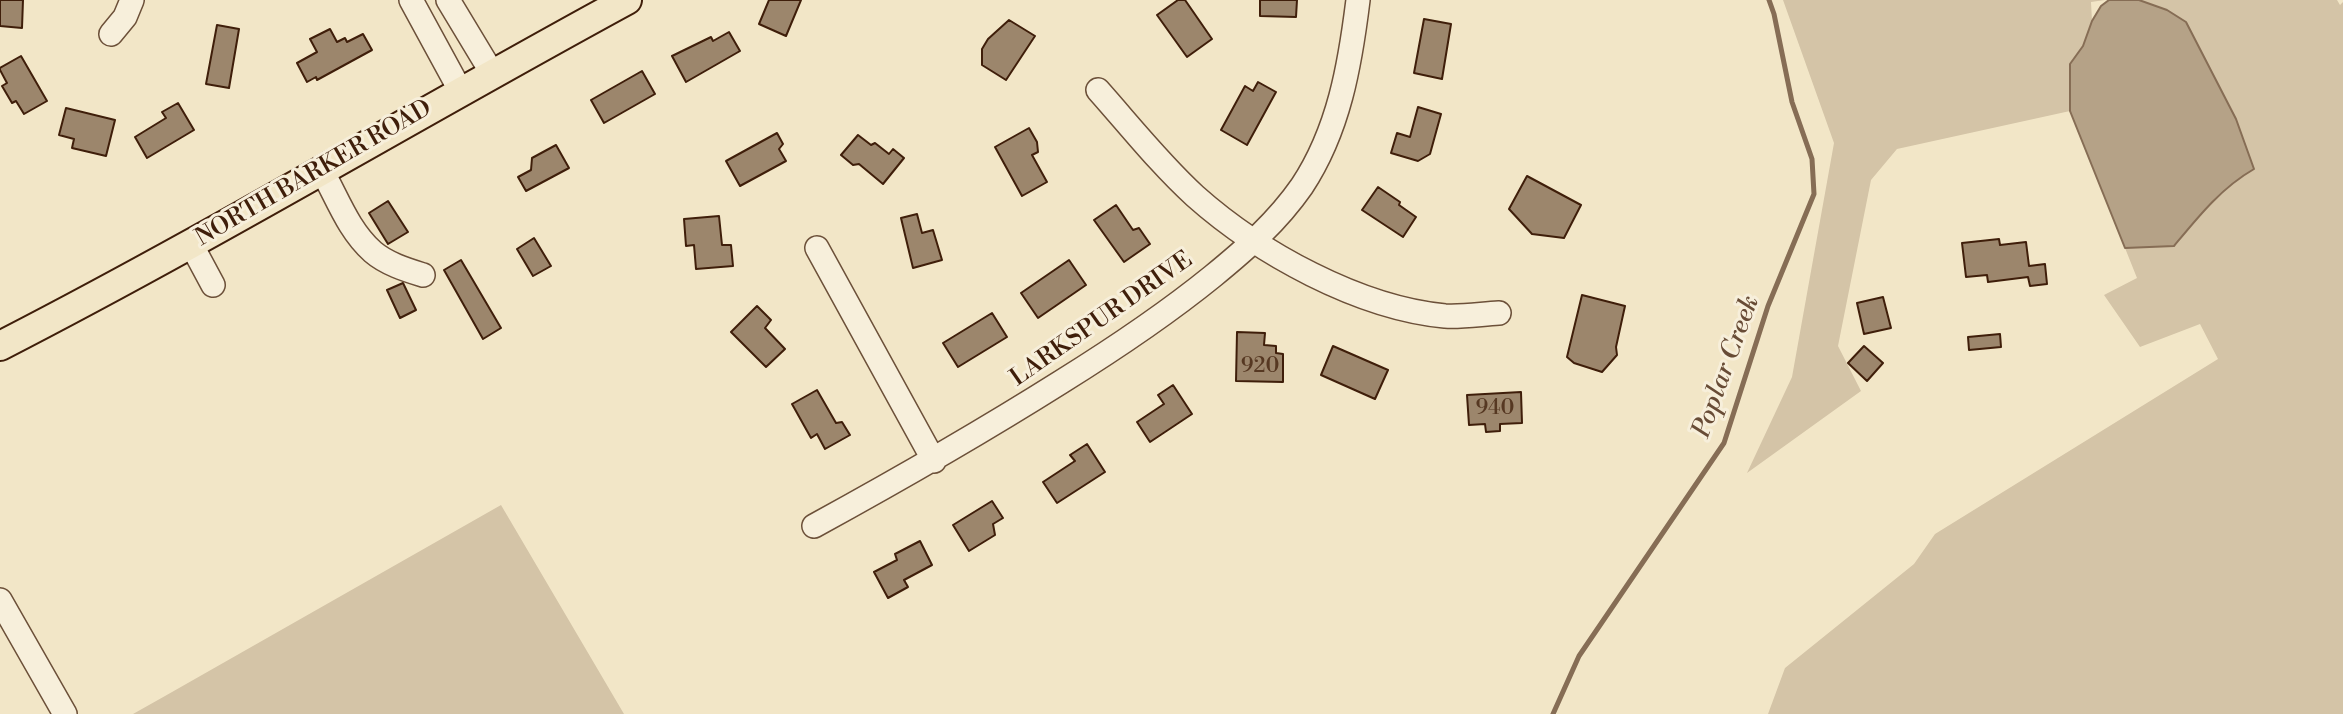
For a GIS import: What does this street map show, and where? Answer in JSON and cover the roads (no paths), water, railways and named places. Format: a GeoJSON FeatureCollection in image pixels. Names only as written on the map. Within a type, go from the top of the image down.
{"type":"FeatureCollection","features":[{"type":"Feature","properties":{"kind":"main road","name":"NORTH BARKER ROAD"},"geometry":{"type":"LineString","coordinates":[[0,346],[191,244],[460,90],[627,0]]}},
{"type":"Feature","properties":{"kind":"street"},"geometry":{"type":"LineString","coordinates":[[111,34],[125,16],[132,0]]}},
{"type":"Feature","properties":{"kind":"street"},"geometry":{"type":"LineString","coordinates":[[411,0],[460,90]]}},
{"type":"Feature","properties":{"kind":"street"},"geometry":{"type":"LineString","coordinates":[[448,0],[492,73]]}},
{"type":"Feature","properties":{"kind":"street","name":"LARKSPUR DRIVE"},"geometry":{"type":"LineString","coordinates":[[814,526],[934,461],[1026,405],[1170,311],[1256,241],[1302,186],[1324,145],[1342,96],[1358,0]]}},
{"type":"Feature","properties":{"kind":"street"},"geometry":{"type":"LineString","coordinates":[[1098,90],[1195,195],[1225,220],[1307,271],[1358,296],[1408,310],[1448,316],[1499,313]]}},
{"type":"Feature","properties":{"kind":"street"},"geometry":{"type":"LineString","coordinates":[[321,169],[349,224],[374,253],[396,266],[423,275]]}},
{"type":"Feature","properties":{"kind":"street"},"geometry":{"type":"LineString","coordinates":[[191,244],[213,285]]}},
{"type":"Feature","properties":{"kind":"street"},"geometry":{"type":"LineString","coordinates":[[817,248],[934,461]]}},
{"type":"Feature","properties":{"kind":"street"},"geometry":{"type":"LineString","coordinates":[[0,600],[65,714]]}},
{"type":"Feature","properties":{"kind":"waterway","name":"Poplar Creek"},"geometry":{"type":"LineString","coordinates":[[1553,714],[1579,656],[1724,443],[1768,306],[1814,194],[1812,159],[1792,102],[1769,0]]}}]}
